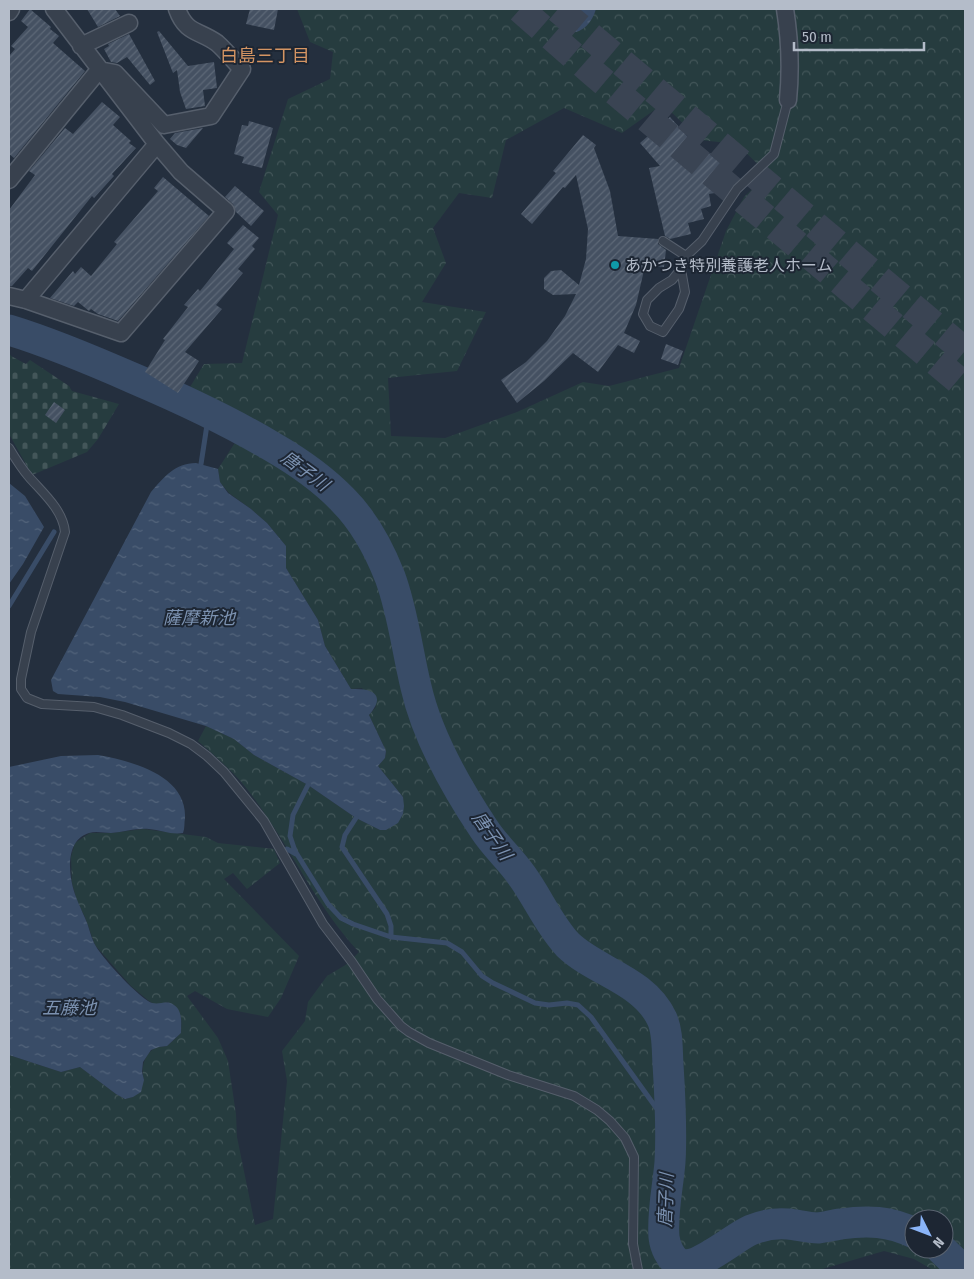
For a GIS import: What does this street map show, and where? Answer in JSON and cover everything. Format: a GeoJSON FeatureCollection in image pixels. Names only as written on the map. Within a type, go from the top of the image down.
{"type":"FeatureCollection","features":[{"type":"Feature","properties":{"kind":"street"},"geometry":{"type":"LineString","coordinates":[[9,296],[121,332],[226,211],[181,172],[157,144],[54,9]]}},
{"type":"Feature","properties":{"kind":"street"},"geometry":{"type":"LineString","coordinates":[[99,70],[115,73],[164,125],[211,116],[242,69],[217,43],[190,29],[181,21],[177,9]]}},
{"type":"Feature","properties":{"kind":"street"},"geometry":{"type":"LineString","coordinates":[[785,9],[791,67],[788,100]]}},
{"type":"Feature","properties":{"kind":"street"},"geometry":{"type":"LineString","coordinates":[[81,46],[129,22]]}},
{"type":"Feature","properties":{"kind":"street"},"geometry":{"type":"LineString","coordinates":[[9,180],[99,70]]}},
{"type":"Feature","properties":{"kind":"street"},"geometry":{"type":"LineString","coordinates":[[26,300],[157,144]]}},
{"type":"Feature","properties":{"kind":"lane"},"geometry":{"type":"LineString","coordinates":[[682,269],[672,280],[659,288],[647,300],[643,314],[650,326],[662,332],[679,309],[684,292],[682,269],[686,256],[702,241],[738,189],[774,154],[788,100]]}},
{"type":"Feature","properties":{"kind":"lane"},"geometry":{"type":"LineString","coordinates":[[663,241],[686,256]]}},
{"type":"Feature","properties":{"kind":"lane"},"geometry":{"type":"LineString","coordinates":[[9,448],[28,477],[56,509],[62,520],[65,532],[31,632],[21,678],[21,689],[27,698],[42,704],[94,707],[122,715],[169,733],[191,744],[224,772],[264,821],[322,924],[352,962],[377,999],[401,1026],[429,1043],[508,1075],[574,1096],[597,1110],[610,1121],[625,1138],[634,1157],[633,1244],[638,1270]]}},
{"type":"Feature","properties":{"kind":"green space"},"geometry":{"type":"Polygon","coordinates":[[[297,9],[560,9],[560,31],[573,32],[583,29],[587,25],[596,9],[965,9],[965,1270],[933,1270],[914,1259],[954,1259],[954,1209],[904,1209],[904,1256],[884,1251],[819,1270],[9,1270],[9,1055],[61,1072],[80,1067],[125,1099],[133,1097],[144,1080],[143,1065],[150,1052],[158,1047],[168,1045],[181,1033],[179,1012],[168,1002],[156,1005],[149,1001],[131,986],[95,945],[77,901],[72,883],[71,857],[75,843],[90,833],[112,833],[143,829],[206,837],[218,843],[274,849],[280,863],[247,889],[233,873],[224,879],[299,956],[281,998],[268,1017],[227,1009],[195,991],[187,996],[218,1038],[228,1061],[236,1114],[237,1137],[255,1225],[273,1219],[287,1081],[282,1051],[305,1021],[308,1002],[327,976],[347,964],[359,952],[328,914],[262,809],[242,782],[198,741],[206,726],[234,739],[254,755],[308,785],[356,818],[380,830],[403,797],[378,766],[385,758],[386,751],[369,715],[376,707],[362,688],[351,689],[325,646],[318,620],[286,568],[286,546],[267,523],[229,493],[220,482],[218,469],[236,441],[187,410],[190,387],[204,364],[242,363],[278,215],[259,192],[288,99],[330,79],[333,52],[310,42],[297,9]],[[663,104],[622,133],[564,108],[506,140],[492,198],[459,193],[433,228],[446,263],[422,302],[486,312],[457,371],[388,378],[391,436],[445,438],[517,412],[583,382],[609,386],[679,368],[726,231],[744,197],[768,174],[737,144],[700,140],[663,104]]]}},
{"type":"Feature","properties":{"kind":"green space"},"geometry":{"type":"Polygon","coordinates":[[[9,353],[26,364],[30,360],[69,386],[72,391],[119,404],[98,439],[87,452],[32,475],[9,434],[9,353]]]}},
{"type":"Feature","properties":{"kind":"water"},"geometry":{"type":"Polygon","coordinates":[[[560,9],[596,9],[591,20],[583,29],[567,32],[560,31],[559,29],[560,9]]]}},
{"type":"Feature","properties":{"kind":"water","name":"薩摩新池"},"geometry":{"type":"Polygon","coordinates":[[[196,463],[218,469],[220,482],[228,493],[267,523],[286,546],[286,568],[318,620],[325,646],[351,689],[371,691],[377,697],[377,702],[369,715],[386,751],[385,758],[378,766],[403,797],[404,806],[403,814],[398,823],[386,830],[380,830],[356,818],[308,785],[254,755],[234,739],[206,726],[125,702],[100,697],[58,694],[53,691],[51,680],[151,492],[165,476],[176,468],[196,463]]]}},
{"type":"Feature","properties":{"kind":"water"},"geometry":{"type":"Polygon","coordinates":[[[9,483],[25,496],[44,527],[9,584],[9,483]]]}},
{"type":"Feature","properties":{"kind":"water","name":"五藤池"},"geometry":{"type":"Polygon","coordinates":[[[98,755],[141,766],[167,781],[177,791],[183,803],[185,818],[183,833],[144,829],[111,833],[92,832],[79,838],[72,851],[70,867],[73,888],[93,940],[103,957],[118,974],[148,1001],[151,1003],[171,1003],[179,1010],[180,1014],[181,1033],[167,1046],[151,1050],[143,1062],[142,1072],[144,1080],[141,1092],[125,1099],[80,1067],[61,1072],[9,1055],[9,767],[61,756],[98,755]]]}},
{"type":"Feature","properties":{"kind":"building"},"geometry":{"type":"Polygon","coordinates":[[[30,9],[59,36],[53,43],[85,71],[14,158],[9,154],[9,56],[15,49],[11,46],[28,27],[21,21],[30,9]]]}},
{"type":"Feature","properties":{"kind":"building"},"geometry":{"type":"Polygon","coordinates":[[[87,9],[115,9],[120,16],[98,27],[87,9]]]}},
{"type":"Feature","properties":{"kind":"building"},"geometry":{"type":"Polygon","coordinates":[[[250,9],[278,9],[274,30],[246,24],[250,9]]]}},
{"type":"Feature","properties":{"kind":"building"},"geometry":{"type":"Polygon","coordinates":[[[159,31],[188,66],[214,62],[217,88],[203,90],[205,106],[186,109],[180,92],[177,70],[173,73],[157,32],[159,31]]]}},
{"type":"Feature","properties":{"kind":"building"},"geometry":{"type":"Polygon","coordinates":[[[129,34],[155,81],[150,85],[127,57],[117,63],[111,62],[104,49],[109,46],[108,44],[129,34]]]}},
{"type":"Feature","properties":{"kind":"building"},"geometry":{"type":"Polygon","coordinates":[[[102,102],[120,117],[113,125],[136,148],[112,174],[114,176],[94,198],[92,196],[32,271],[28,268],[12,286],[9,286],[9,210],[35,175],[29,171],[65,128],[73,134],[102,102]]]}},
{"type":"Feature","properties":{"kind":"building"},"geometry":{"type":"Polygon","coordinates":[[[670,117],[704,155],[725,150],[732,179],[718,182],[720,192],[709,194],[711,206],[701,209],[704,219],[688,223],[691,234],[670,239],[665,236],[649,168],[660,166],[640,143],[670,117]]]}},
{"type":"Feature","properties":{"kind":"building"},"geometry":{"type":"Polygon","coordinates":[[[249,121],[273,128],[262,168],[242,163],[244,157],[234,154],[242,125],[248,126],[249,121]]]}},
{"type":"Feature","properties":{"kind":"building"},"geometry":{"type":"Polygon","coordinates":[[[203,128],[186,148],[177,145],[170,139],[175,133],[203,128]]]}},
{"type":"Feature","properties":{"kind":"building","name":"あかつき特別養護老人ホーム"},"geometry":{"type":"Polygon","coordinates":[[[583,135],[596,145],[594,148],[610,191],[618,236],[658,239],[658,244],[666,250],[664,267],[645,266],[636,305],[624,333],[640,341],[634,353],[618,345],[598,372],[573,353],[544,381],[517,403],[501,380],[526,362],[547,341],[565,316],[576,294],[553,295],[544,289],[544,278],[551,271],[561,270],[579,285],[586,259],[588,229],[576,175],[565,188],[563,187],[532,224],[521,214],[556,173],[553,171],[583,135]]]}},
{"type":"Feature","properties":{"kind":"building"},"geometry":{"type":"Polygon","coordinates":[[[163,177],[209,216],[118,321],[98,314],[91,309],[89,311],[78,302],[74,306],[50,298],[73,271],[75,274],[81,267],[91,276],[117,244],[114,242],[158,191],[154,188],[163,177]]]}},
{"type":"Feature","properties":{"kind":"building"},"geometry":{"type":"Polygon","coordinates":[[[235,186],[264,211],[251,226],[236,212],[233,204],[225,197],[235,186]]]}},
{"type":"Feature","properties":{"kind":"building"},"geometry":{"type":"Polygon","coordinates":[[[243,225],[259,238],[252,246],[255,249],[238,269],[243,273],[216,305],[222,309],[185,352],[199,361],[178,393],[145,372],[165,340],[163,339],[188,307],[184,305],[198,289],[200,291],[234,249],[227,243],[243,225]]]}},
{"type":"Feature","properties":{"kind":"building"},"geometry":{"type":"Polygon","coordinates":[[[666,344],[683,351],[678,365],[661,359],[666,344]]]}},
{"type":"Feature","properties":{"kind":"building"},"geometry":{"type":"Polygon","coordinates":[[[54,402],[65,410],[56,423],[45,415],[54,402]]]}},
{"type":"Feature","properties":{"kind":"waterway","name":"唐子川"},"geometry":{"type":"LineString","coordinates":[[9,330],[57,346],[187,402],[238,427],[309,470],[327,484],[358,517],[376,546],[390,577],[427,724],[444,761],[473,813],[488,835],[528,884],[555,929],[568,945],[644,995],[662,1019],[667,1041],[671,1125],[670,1162],[664,1209],[664,1237],[668,1251],[675,1261],[686,1264],[695,1263],[751,1230],[774,1224],[818,1228],[851,1223],[878,1222],[904,1229]]}},
{"type":"Feature","properties":{"kind":"waterway"},"geometry":{"type":"LineString","coordinates":[[201,464],[209,412]]}},
{"type":"Feature","properties":{"kind":"waterway"},"geometry":{"type":"LineString","coordinates":[[9,606],[54,532]]}},
{"type":"Feature","properties":{"kind":"waterway"},"geometry":{"type":"LineString","coordinates":[[308,785],[293,815],[290,836],[295,851],[328,904],[341,918],[391,937],[447,943],[462,952],[482,976],[535,1003],[578,1005],[591,1017],[670,1127]]}},
{"type":"Feature","properties":{"kind":"waterway"},"geometry":{"type":"LineString","coordinates":[[356,818],[345,835],[342,847],[387,914],[391,926],[391,937]]}},
{"type":"Feature","properties":{"kind":"waterway"},"geometry":{"type":"LineString","coordinates":[[287,849],[296,854]]}},
{"type":"Feature","properties":{"kind":"waterway","name":"唐子川"},"geometry":{"type":"LineString","coordinates":[[951,1259],[963,1270]]}},
{"type":"Feature","properties":{"kind":"tunnel"},"geometry":{"type":"LineString","coordinates":[[520,9],[592,72],[965,386]]}},
{"type":"Feature","properties":{"kind":"tunnel"},"geometry":{"type":"LineString","coordinates":[[558,9],[965,351]]}},
{"type":"Feature","properties":{"kind":"place","name":"あかつき特別養護老人ホーム"},"geometry":{"type":"Point","coordinates":[615,265]}},
{"type":"Feature","properties":{"kind":"district","name":"白島三丁目"},"geometry":{"type":"Point","coordinates":[265,56]}}]}
